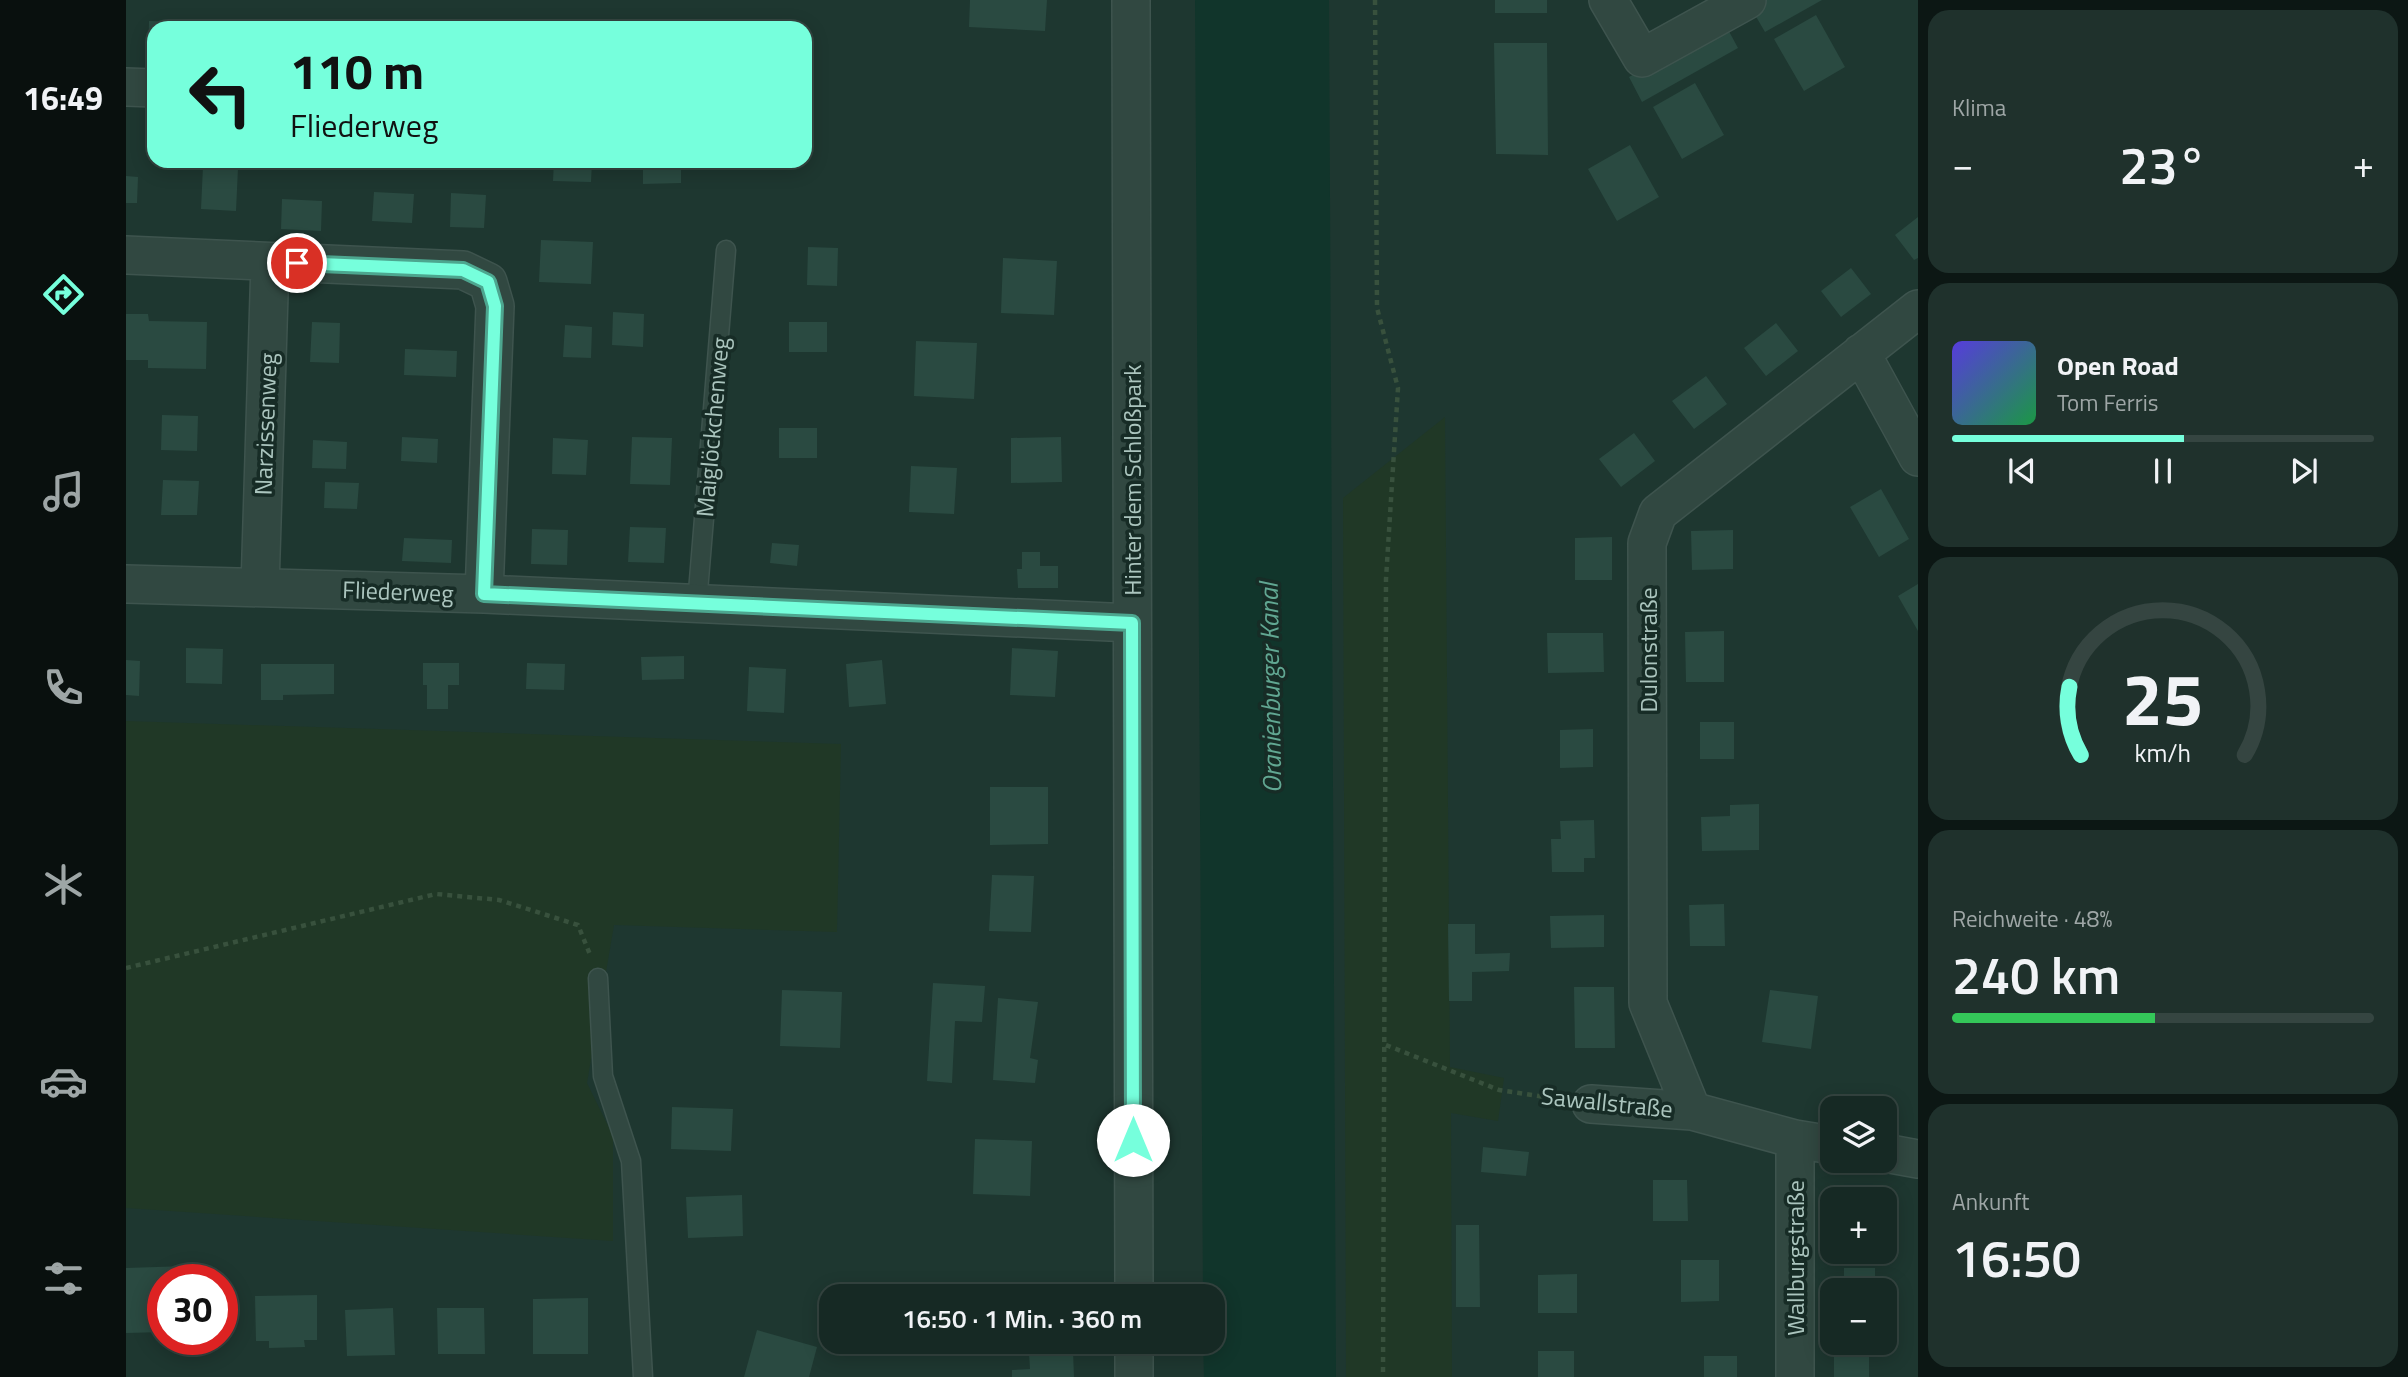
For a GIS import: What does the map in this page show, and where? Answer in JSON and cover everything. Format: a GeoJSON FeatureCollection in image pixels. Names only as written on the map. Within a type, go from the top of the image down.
{"type":"FeatureCollection","features":[{"type":"Feature","properties":{"kind":"street","name":"Hinter dem Schloßpark"},"geometry":{"type":"LineString","coordinates":[[1131,0],[1133,1284]]}},
{"type":"Feature","properties":{"kind":"street"},"geometry":{"type":"LineString","coordinates":[[1608,0],[1642,58],[1747,0]]}},
{"type":"Feature","properties":{"kind":"street"},"geometry":{"type":"LineString","coordinates":[[126,87],[147,88]]}},
{"type":"Feature","properties":{"kind":"street"},"geometry":{"type":"LineString","coordinates":[[126,255],[463,270],[488,282],[495,306],[484,594]]}},
{"type":"Feature","properties":{"kind":"street","name":"Narzissenweg"},"geometry":{"type":"LineString","coordinates":[[260,587],[270,262]]}},
{"type":"Feature","properties":{"kind":"street","name":"Dulonstraße"},"geometry":{"type":"LineString","coordinates":[[1692,1111],[1648,1003],[1647,543],[1658,513],[1918,309]]}},
{"type":"Feature","properties":{"kind":"street"},"geometry":{"type":"LineString","coordinates":[[1861,353],[1918,457]]}},
{"type":"Feature","properties":{"kind":"street","name":"Fliederweg"},"geometry":{"type":"LineString","coordinates":[[126,584],[484,594],[1132,623]]}},
{"type":"Feature","properties":{"kind":"street","name":"Sawallstraße"},"geometry":{"type":"LineString","coordinates":[[1591,1104],[1692,1111],[1795,1139],[1820,1143]]}},
{"type":"Feature","properties":{"kind":"street","name":"Wallburgstraße"},"geometry":{"type":"LineString","coordinates":[[1795,1139],[1795,1377]]}},
{"type":"Feature","properties":{"kind":"street"},"geometry":{"type":"LineString","coordinates":[[1897,1155],[1918,1158]]}},
{"type":"Feature","properties":{"kind":"street"},"geometry":{"type":"LineString","coordinates":[[1134,1354],[1134,1377]]}},
{"type":"Feature","properties":{"kind":"lane","name":"Maiglöckchenweg"},"geometry":{"type":"LineString","coordinates":[[697,604],[726,250]]}},
{"type":"Feature","properties":{"kind":"lane"},"geometry":{"type":"LineString","coordinates":[[598,978],[603,1076],[631,1161],[643,1377]]}},
{"type":"Feature","properties":{"kind":"path"},"geometry":{"type":"LineString","coordinates":[[1374,0],[1377,308],[1398,388],[1387,579],[1383,1377]]}},
{"type":"Feature","properties":{"kind":"path"},"geometry":{"type":"LineString","coordinates":[[126,968],[146,961],[436,894],[499,900],[579,925],[598,978]]}},
{"type":"Feature","properties":{"kind":"path","name":"Sawallstraße"},"geometry":{"type":"LineString","coordinates":[[1386,1045],[1500,1090],[1591,1104]]}},
{"type":"Feature","properties":{"kind":"shaded area"},"geometry":{"type":"Polygon","coordinates":[[[1445,417],[1450,1067],[1504,1078],[1498,1121],[1451,1113],[1452,1377],[1346,1377],[1343,498],[1445,417]]]}},
{"type":"Feature","properties":{"kind":"shaded area"},"geometry":{"type":"Polygon","coordinates":[[[126,721],[841,744],[837,932],[614,925],[587,1083],[613,1136],[613,1241],[126,1208],[126,721]]]}},
{"type":"Feature","properties":{"kind":"water","name":"Oranienburger Kanal"},"geometry":{"type":"Polygon","coordinates":[[[1195,0],[1329,0],[1336,1377],[1204,1377],[1203,1354],[1225,1354],[1225,1284],[1203,1284],[1195,0]]]}},
{"type":"Feature","properties":{"kind":"building"},"geometry":{"type":"Polygon","coordinates":[[[970,0],[1047,0],[1045,31],[969,27],[970,0]]]}},
{"type":"Feature","properties":{"kind":"building"},"geometry":{"type":"Polygon","coordinates":[[[1495,0],[1547,0],[1547,13],[1495,13],[1495,0]]]}},
{"type":"Feature","properties":{"kind":"building"},"geometry":{"type":"Polygon","coordinates":[[[1765,0],[1822,0],[1765,32],[1751,8],[1765,0]]]}},
{"type":"Feature","properties":{"kind":"building"},"geometry":{"type":"Polygon","coordinates":[[[1816,15],[1845,67],[1804,91],[1774,39],[1816,15]]]}},
{"type":"Feature","properties":{"kind":"building"},"geometry":{"type":"Polygon","coordinates":[[[1725,24],[1738,48],[1642,102],[1629,77],[1725,24]]]}},
{"type":"Feature","properties":{"kind":"building"},"geometry":{"type":"Polygon","coordinates":[[[1494,43],[1547,43],[1548,155],[1496,154],[1494,43]]]}},
{"type":"Feature","properties":{"kind":"building"},"geometry":{"type":"Polygon","coordinates":[[[1695,83],[1724,135],[1682,159],[1653,107],[1695,83]]]}},
{"type":"Feature","properties":{"kind":"building"},"geometry":{"type":"Polygon","coordinates":[[[1630,145],[1659,197],[1617,221],[1588,169],[1630,145]]]}},
{"type":"Feature","properties":{"kind":"building"},"geometry":{"type":"Polygon","coordinates":[[[203,168],[238,168],[236,211],[201,209],[203,168]]]}},
{"type":"Feature","properties":{"kind":"building"},"geometry":{"type":"Polygon","coordinates":[[[554,168],[592,168],[591,182],[553,181],[554,168]]]}},
{"type":"Feature","properties":{"kind":"building"},"geometry":{"type":"Polygon","coordinates":[[[643,168],[681,168],[681,183],[643,184],[643,168]]]}},
{"type":"Feature","properties":{"kind":"building"},"geometry":{"type":"Polygon","coordinates":[[[126,176],[138,177],[137,203],[126,203],[126,176]]]}},
{"type":"Feature","properties":{"kind":"building"},"geometry":{"type":"Polygon","coordinates":[[[374,192],[414,194],[412,223],[372,221],[374,192]]]}},
{"type":"Feature","properties":{"kind":"building"},"geometry":{"type":"Polygon","coordinates":[[[451,193],[486,195],[484,228],[450,227],[451,193]]]}},
{"type":"Feature","properties":{"kind":"building"},"geometry":{"type":"Polygon","coordinates":[[[282,199],[322,201],[321,231],[281,229],[282,199]]]}},
{"type":"Feature","properties":{"kind":"building"},"geometry":{"type":"Polygon","coordinates":[[[1918,217],[1918,258],[1914,260],[1895,235],[1918,217]]]}},
{"type":"Feature","properties":{"kind":"building"},"geometry":{"type":"Polygon","coordinates":[[[541,240],[593,242],[591,284],[539,282],[541,240]]]}},
{"type":"Feature","properties":{"kind":"building"},"geometry":{"type":"Polygon","coordinates":[[[808,247],[838,248],[837,286],[807,285],[808,247]]]}},
{"type":"Feature","properties":{"kind":"building"},"geometry":{"type":"Polygon","coordinates":[[[1003,258],[1057,261],[1054,315],[1001,313],[1003,258]]]}},
{"type":"Feature","properties":{"kind":"building"},"geometry":{"type":"Polygon","coordinates":[[[1851,268],[1871,294],[1841,317],[1821,291],[1851,268]]]}},
{"type":"Feature","properties":{"kind":"building"},"geometry":{"type":"Polygon","coordinates":[[[613,312],[644,314],[643,347],[612,345],[613,312]]]}},
{"type":"Feature","properties":{"kind":"building"},"geometry":{"type":"Polygon","coordinates":[[[126,314],[148,314],[149,321],[207,322],[206,369],[148,368],[148,360],[126,360],[126,314]]]}},
{"type":"Feature","properties":{"kind":"building"},"geometry":{"type":"Polygon","coordinates":[[[312,322],[340,323],[339,363],[310,362],[312,322]]]}},
{"type":"Feature","properties":{"kind":"building"},"geometry":{"type":"Polygon","coordinates":[[[789,322],[827,322],[827,352],[789,352],[789,322]]]}},
{"type":"Feature","properties":{"kind":"building"},"geometry":{"type":"Polygon","coordinates":[[[1776,323],[1798,351],[1766,376],[1744,348],[1776,323]]]}},
{"type":"Feature","properties":{"kind":"building"},"geometry":{"type":"Polygon","coordinates":[[[565,325],[592,327],[591,358],[563,357],[565,325]]]}},
{"type":"Feature","properties":{"kind":"building"},"geometry":{"type":"Polygon","coordinates":[[[916,341],[977,343],[974,399],[914,396],[916,341]]]}},
{"type":"Feature","properties":{"kind":"building"},"geometry":{"type":"Polygon","coordinates":[[[405,349],[457,351],[456,377],[404,375],[405,349]]]}},
{"type":"Feature","properties":{"kind":"building"},"geometry":{"type":"Polygon","coordinates":[[[1706,376],[1727,404],[1694,429],[1672,401],[1706,376]]]}},
{"type":"Feature","properties":{"kind":"building"},"geometry":{"type":"Polygon","coordinates":[[[162,415],[198,416],[197,451],[161,450],[162,415]]]}},
{"type":"Feature","properties":{"kind":"building"},"geometry":{"type":"Polygon","coordinates":[[[779,428],[817,428],[817,458],[779,458],[779,428]]]}},
{"type":"Feature","properties":{"kind":"building"},"geometry":{"type":"Polygon","coordinates":[[[1634,433],[1655,461],[1621,487],[1599,459],[1634,433]]]}},
{"type":"Feature","properties":{"kind":"building"},"geometry":{"type":"Polygon","coordinates":[[[402,437],[438,439],[437,463],[401,461],[402,437]]]}},
{"type":"Feature","properties":{"kind":"building"},"geometry":{"type":"Polygon","coordinates":[[[632,437],[672,438],[670,485],[630,484],[632,437]]]}},
{"type":"Feature","properties":{"kind":"building"},"geometry":{"type":"Polygon","coordinates":[[[1061,437],[1062,482],[1011,483],[1011,438],[1061,437]]]}},
{"type":"Feature","properties":{"kind":"building"},"geometry":{"type":"Polygon","coordinates":[[[553,438],[588,440],[586,475],[552,474],[553,438]]]}},
{"type":"Feature","properties":{"kind":"building"},"geometry":{"type":"Polygon","coordinates":[[[313,440],[347,442],[346,469],[312,468],[313,440]]]}},
{"type":"Feature","properties":{"kind":"building"},"geometry":{"type":"Polygon","coordinates":[[[911,466],[957,468],[954,514],[909,512],[911,466]]]}},
{"type":"Feature","properties":{"kind":"building"},"geometry":{"type":"Polygon","coordinates":[[[163,480],[199,481],[197,515],[161,515],[163,480]]]}},
{"type":"Feature","properties":{"kind":"building"},"geometry":{"type":"Polygon","coordinates":[[[325,482],[359,483],[357,509],[324,508],[325,482]]]}},
{"type":"Feature","properties":{"kind":"building"},"geometry":{"type":"Polygon","coordinates":[[[1881,489],[1909,539],[1879,557],[1850,507],[1881,489]]]}},
{"type":"Feature","properties":{"kind":"building"},"geometry":{"type":"Polygon","coordinates":[[[630,527],[666,528],[664,563],[628,562],[630,527]]]}},
{"type":"Feature","properties":{"kind":"building"},"geometry":{"type":"Polygon","coordinates":[[[532,529],[568,530],[567,565],[531,564],[532,529]]]}},
{"type":"Feature","properties":{"kind":"building"},"geometry":{"type":"Polygon","coordinates":[[[1733,530],[1733,569],[1692,570],[1691,531],[1733,530]]]}},
{"type":"Feature","properties":{"kind":"building"},"geometry":{"type":"Polygon","coordinates":[[[1612,537],[1612,580],[1575,580],[1575,538],[1612,537]]]}},
{"type":"Feature","properties":{"kind":"building"},"geometry":{"type":"Polygon","coordinates":[[[404,538],[452,540],[451,563],[402,561],[404,538]]]}},
{"type":"Feature","properties":{"kind":"building"},"geometry":{"type":"Polygon","coordinates":[[[772,543],[799,545],[797,566],[770,563],[772,543]]]}},
{"type":"Feature","properties":{"kind":"building"},"geometry":{"type":"Polygon","coordinates":[[[1022,552],[1040,552],[1040,566],[1058,566],[1058,588],[1018,588],[1017,569],[1022,569],[1022,552]]]}},
{"type":"Feature","properties":{"kind":"building"},"geometry":{"type":"Polygon","coordinates":[[[1918,584],[1918,631],[1898,596],[1918,584]]]}},
{"type":"Feature","properties":{"kind":"building"},"geometry":{"type":"Polygon","coordinates":[[[1724,631],[1724,682],[1686,682],[1685,632],[1724,631]]]}},
{"type":"Feature","properties":{"kind":"building"},"geometry":{"type":"Polygon","coordinates":[[[1547,633],[1603,633],[1604,672],[1548,673],[1547,633]]]}},
{"type":"Feature","properties":{"kind":"building"},"geometry":{"type":"Polygon","coordinates":[[[186,648],[223,649],[222,684],[186,683],[186,648]]]}},
{"type":"Feature","properties":{"kind":"building"},"geometry":{"type":"Polygon","coordinates":[[[1012,648],[1058,651],[1055,697],[1010,695],[1012,648]]]}},
{"type":"Feature","properties":{"kind":"building"},"geometry":{"type":"Polygon","coordinates":[[[684,656],[684,679],[642,680],[641,657],[684,656]]]}},
{"type":"Feature","properties":{"kind":"building"},"geometry":{"type":"Polygon","coordinates":[[[126,660],[140,661],[139,696],[126,695],[126,660]]]}},
{"type":"Feature","properties":{"kind":"building"},"geometry":{"type":"Polygon","coordinates":[[[882,660],[886,704],[849,707],[846,664],[882,660]]]}},
{"type":"Feature","properties":{"kind":"building"},"geometry":{"type":"Polygon","coordinates":[[[423,663],[459,663],[459,685],[448,685],[448,709],[427,709],[423,663]]]}},
{"type":"Feature","properties":{"kind":"building"},"geometry":{"type":"Polygon","coordinates":[[[527,663],[565,664],[564,690],[526,689],[527,663]]]}},
{"type":"Feature","properties":{"kind":"building"},"geometry":{"type":"Polygon","coordinates":[[[261,664],[334,664],[334,694],[283,695],[283,700],[261,700],[261,664]]]}},
{"type":"Feature","properties":{"kind":"building"},"geometry":{"type":"Polygon","coordinates":[[[749,667],[786,669],[784,713],[747,711],[749,667]]]}},
{"type":"Feature","properties":{"kind":"building"},"geometry":{"type":"Polygon","coordinates":[[[1700,722],[1734,722],[1734,759],[1700,759],[1700,722]]]}},
{"type":"Feature","properties":{"kind":"building"},"geometry":{"type":"Polygon","coordinates":[[[1593,729],[1593,767],[1560,768],[1560,730],[1593,729]]]}},
{"type":"Feature","properties":{"kind":"building"},"geometry":{"type":"Polygon","coordinates":[[[990,787],[1048,787],[1048,844],[990,845],[990,787]]]}},
{"type":"Feature","properties":{"kind":"building"},"geometry":{"type":"Polygon","coordinates":[[[1759,804],[1759,850],[1702,851],[1701,817],[1730,816],[1730,805],[1759,804]]]}},
{"type":"Feature","properties":{"kind":"building"},"geometry":{"type":"Polygon","coordinates":[[[1594,820],[1595,858],[1584,858],[1584,872],[1552,872],[1551,839],[1561,839],[1560,821],[1594,820]]]}},
{"type":"Feature","properties":{"kind":"building"},"geometry":{"type":"Polygon","coordinates":[[[992,875],[1034,876],[1031,932],[989,931],[992,875]]]}},
{"type":"Feature","properties":{"kind":"building"},"geometry":{"type":"Polygon","coordinates":[[[1724,904],[1725,946],[1690,946],[1689,905],[1724,904]]]}},
{"type":"Feature","properties":{"kind":"building"},"geometry":{"type":"Polygon","coordinates":[[[1604,915],[1604,947],[1551,948],[1550,916],[1604,915]]]}},
{"type":"Feature","properties":{"kind":"building"},"geometry":{"type":"Polygon","coordinates":[[[1448,924],[1475,924],[1475,954],[1510,953],[1509,971],[1472,972],[1472,1001],[1449,1001],[1448,924]]]}},
{"type":"Feature","properties":{"kind":"building"},"geometry":{"type":"Polygon","coordinates":[[[933,983],[985,986],[982,1022],[955,1021],[952,1083],[927,1081],[933,983]]]}},
{"type":"Feature","properties":{"kind":"building"},"geometry":{"type":"Polygon","coordinates":[[[1574,987],[1614,987],[1615,1048],[1575,1048],[1574,987]]]}},
{"type":"Feature","properties":{"kind":"building"},"geometry":{"type":"Polygon","coordinates":[[[782,990],[842,992],[840,1048],[780,1046],[782,990]]]}},
{"type":"Feature","properties":{"kind":"building"},"geometry":{"type":"Polygon","coordinates":[[[1770,990],[1818,996],[1811,1049],[1762,1042],[1770,990]]]}},
{"type":"Feature","properties":{"kind":"building"},"geometry":{"type":"Polygon","coordinates":[[[998,998],[1038,1002],[1030,1058],[1038,1060],[1035,1083],[993,1080],[998,998]]]}},
{"type":"Feature","properties":{"kind":"building"},"geometry":{"type":"Polygon","coordinates":[[[672,1107],[733,1109],[731,1151],[671,1149],[672,1107]]]}},
{"type":"Feature","properties":{"kind":"building"},"geometry":{"type":"Polygon","coordinates":[[[975,1139],[1032,1141],[1030,1196],[973,1194],[975,1139]]]}},
{"type":"Feature","properties":{"kind":"building"},"geometry":{"type":"Polygon","coordinates":[[[1483,1147],[1529,1152],[1526,1176],[1481,1172],[1483,1147]]]}},
{"type":"Feature","properties":{"kind":"building"},"geometry":{"type":"Polygon","coordinates":[[[1653,1180],[1687,1180],[1688,1221],[1653,1221],[1653,1180]]]}},
{"type":"Feature","properties":{"kind":"building"},"geometry":{"type":"Polygon","coordinates":[[[742,1195],[743,1236],[688,1238],[686,1197],[742,1195]]]}},
{"type":"Feature","properties":{"kind":"building"},"geometry":{"type":"Polygon","coordinates":[[[1456,1225],[1479,1225],[1480,1307],[1456,1307],[1456,1225]]]}},
{"type":"Feature","properties":{"kind":"building"},"geometry":{"type":"Polygon","coordinates":[[[1681,1260],[1719,1260],[1719,1301],[1681,1302],[1681,1260]]]}},
{"type":"Feature","properties":{"kind":"building"},"geometry":{"type":"Polygon","coordinates":[[[147,1267],[147,1332],[126,1333],[126,1268],[147,1267]]]}},
{"type":"Feature","properties":{"kind":"building"},"geometry":{"type":"Polygon","coordinates":[[[1844,1268],[1875,1268],[1875,1278],[1844,1278],[1844,1268]]]}},
{"type":"Feature","properties":{"kind":"building"},"geometry":{"type":"Polygon","coordinates":[[[1577,1274],[1577,1313],[1538,1313],[1538,1275],[1577,1274]]]}},
{"type":"Feature","properties":{"kind":"building"},"geometry":{"type":"Polygon","coordinates":[[[956,1282],[956,1284],[934,1284],[956,1282]]]}},
{"type":"Feature","properties":{"kind":"building"},"geometry":{"type":"Polygon","coordinates":[[[317,1295],[317,1340],[304,1340],[305,1347],[269,1348],[269,1341],[256,1341],[255,1296],[317,1295]]]}},
{"type":"Feature","properties":{"kind":"building"},"geometry":{"type":"Polygon","coordinates":[[[588,1298],[588,1354],[533,1354],[533,1299],[588,1298]]]}},
{"type":"Feature","properties":{"kind":"building"},"geometry":{"type":"Polygon","coordinates":[[[393,1308],[395,1355],[347,1356],[345,1310],[393,1308]]]}},
{"type":"Feature","properties":{"kind":"building"},"geometry":{"type":"Polygon","coordinates":[[[437,1308],[484,1308],[485,1354],[438,1354],[437,1308]]]}},
{"type":"Feature","properties":{"kind":"building"},"geometry":{"type":"Polygon","coordinates":[[[757,1330],[817,1347],[809,1377],[744,1377],[757,1330]]]}},
{"type":"Feature","properties":{"kind":"building"},"geometry":{"type":"Polygon","coordinates":[[[1538,1351],[1574,1351],[1574,1377],[1538,1377],[1538,1351]]]}},
{"type":"Feature","properties":{"kind":"building"},"geometry":{"type":"Polygon","coordinates":[[[1029,1354],[1073,1354],[1074,1377],[1012,1377],[1012,1370],[1030,1369],[1029,1354]]]}},
{"type":"Feature","properties":{"kind":"building"},"geometry":{"type":"Polygon","coordinates":[[[1869,1355],[1869,1377],[1834,1377],[1834,1356],[1869,1355]]]}},
{"type":"Feature","properties":{"kind":"building"},"geometry":{"type":"Polygon","coordinates":[[[1704,1356],[1737,1356],[1737,1377],[1704,1377],[1704,1356]]]}},
{"type":"Feature","properties":{"kind":"route"},"geometry":{"type":"LineString","coordinates":[[297,263],[463,270],[488,282],[495,306],[484,594],[1132,623],[1133,1140]]}}]}
